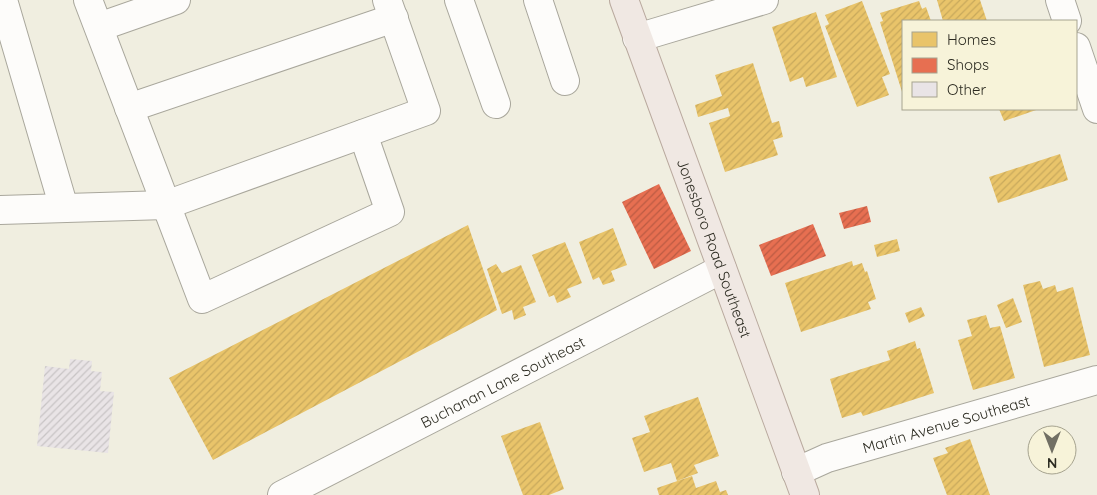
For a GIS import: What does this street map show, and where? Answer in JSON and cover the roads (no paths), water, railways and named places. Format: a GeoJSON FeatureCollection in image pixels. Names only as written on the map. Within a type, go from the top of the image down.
{"type":"FeatureCollection","features":[{"type":"Feature","properties":{"kind":"main road","name":"Jonesboro Road Southeast"},"geometry":{"type":"LineString","coordinates":[[624,0],[800,484]]}},
{"type":"Feature","properties":{"kind":"street"},"geometry":{"type":"LineString","coordinates":[[3,0],[64,208]]}},
{"type":"Feature","properties":{"kind":"street"},"geometry":{"type":"LineString","coordinates":[[88,0],[202,299],[390,212],[363,134]]}},
{"type":"Feature","properties":{"kind":"street"},"geometry":{"type":"LineString","coordinates":[[99,27],[176,0]]}},
{"type":"Feature","properties":{"kind":"street"},"geometry":{"type":"LineString","coordinates":[[459,0],[496,104]]}},
{"type":"Feature","properties":{"kind":"street"},"geometry":{"type":"LineString","coordinates":[[538,0],[565,81]]}},
{"type":"Feature","properties":{"kind":"street"},"geometry":{"type":"LineString","coordinates":[[637,38],[764,0]]}},
{"type":"Feature","properties":{"kind":"street"},"geometry":{"type":"LineString","coordinates":[[1060,0],[1067,20]]}},
{"type":"Feature","properties":{"kind":"street"},"geometry":{"type":"LineString","coordinates":[[0,210],[166,205],[426,111],[390,9],[129,108]]}},
{"type":"Feature","properties":{"kind":"street"},"geometry":{"type":"LineString","coordinates":[[1077,50],[1097,109]]}},
{"type":"Feature","properties":{"kind":"street","name":"Buchanan Lane Southeast"},"geometry":{"type":"LineString","coordinates":[[282,495],[722,268]]}},
{"type":"Feature","properties":{"kind":"street","name":"Martin Avenue Southeast"},"geometry":{"type":"LineString","coordinates":[[800,484],[827,458],[1097,380]]}}]}
